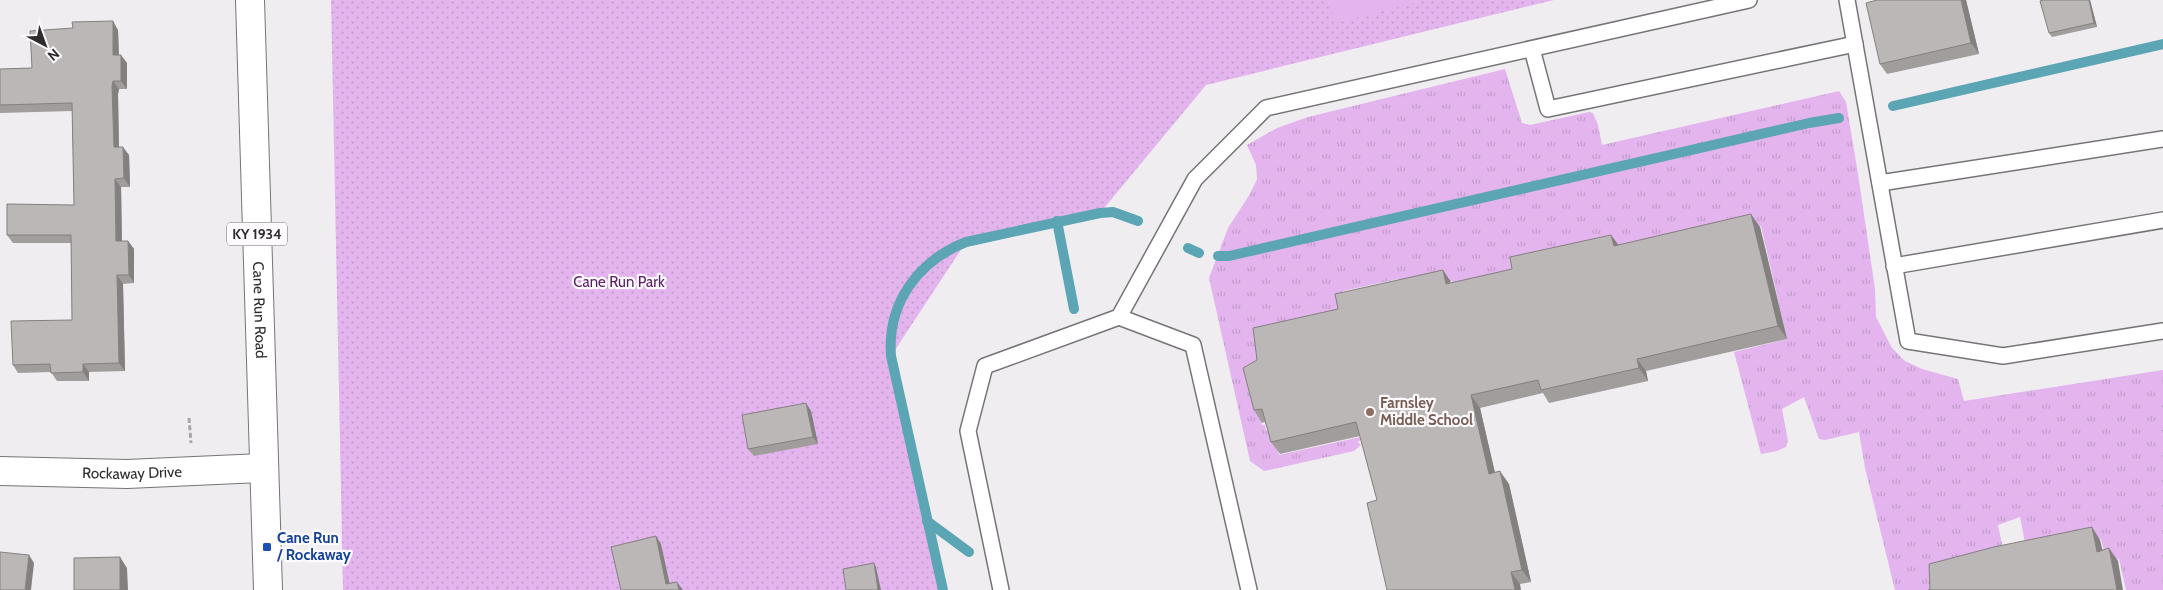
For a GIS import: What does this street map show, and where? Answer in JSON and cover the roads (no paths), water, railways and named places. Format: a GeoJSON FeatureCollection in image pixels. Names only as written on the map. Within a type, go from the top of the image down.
{"type":"FeatureCollection","features":[{"type":"Feature","properties":{"kind":"main road","name":"Cane Run Road"},"geometry":{"type":"LineString","coordinates":[[250,0],[268,590]]}},
{"type":"Feature","properties":{"kind":"main road","name":"Rockaway Drive"},"geometry":{"type":"LineString","coordinates":[[0,471],[127,474],[264,468]]}},
{"type":"Feature","properties":{"kind":"lane"},"geometry":{"type":"LineString","coordinates":[[1119,317],[1195,179],[1266,108],[1749,0]]}},
{"type":"Feature","properties":{"kind":"lane"},"geometry":{"type":"LineString","coordinates":[[1847,0],[1908,340],[2003,356],[2163,331]]}},
{"type":"Feature","properties":{"kind":"lane"},"geometry":{"type":"LineString","coordinates":[[1532,49],[1548,109],[1855,44]]}},
{"type":"Feature","properties":{"kind":"lane"},"geometry":{"type":"LineString","coordinates":[[1880,183],[2163,139]]}},
{"type":"Feature","properties":{"kind":"lane"},"geometry":{"type":"LineString","coordinates":[[1894,266],[2163,220]]}},
{"type":"Feature","properties":{"kind":"lane"},"geometry":{"type":"LineString","coordinates":[[1000,590],[968,431],[985,366],[1119,317],[1193,345],[1248,590]]}},
{"type":"Feature","properties":{"kind":"waterway"},"geometry":{"type":"LineString","coordinates":[[1893,106],[2163,44]]}},
{"type":"Feature","properties":{"kind":"waterway"},"geometry":{"type":"LineString","coordinates":[[1218,256],[1229,256],[1809,123],[1839,118]]}},
{"type":"Feature","properties":{"kind":"waterway"},"geometry":{"type":"LineString","coordinates":[[943,590],[891,356],[891,337],[894,319],[900,302],[909,286],[933,260],[966,242],[1100,213],[1113,212],[1138,221]]}},
{"type":"Feature","properties":{"kind":"waterway"},"geometry":{"type":"LineString","coordinates":[[1057,221],[1074,309]]}},
{"type":"Feature","properties":{"kind":"waterway"},"geometry":{"type":"LineString","coordinates":[[1188,248],[1199,253]]}},
{"type":"Feature","properties":{"kind":"waterway"},"geometry":{"type":"LineString","coordinates":[[927,521],[969,552]]}},
{"type":"Feature","properties":{"kind":"place","name":"Farnsley Middle School"},"geometry":{"type":"Point","coordinates":[1370,412]}},
{"type":"Feature","properties":{"kind":"place","name":"Cane Run / Rockaway"},"geometry":{"type":"Point","coordinates":[267,547]}},
{"type":"Feature","properties":{"kind":"park label","name":"Cane Run Park"},"geometry":{"type":"Point","coordinates":[619,282]}}]}
